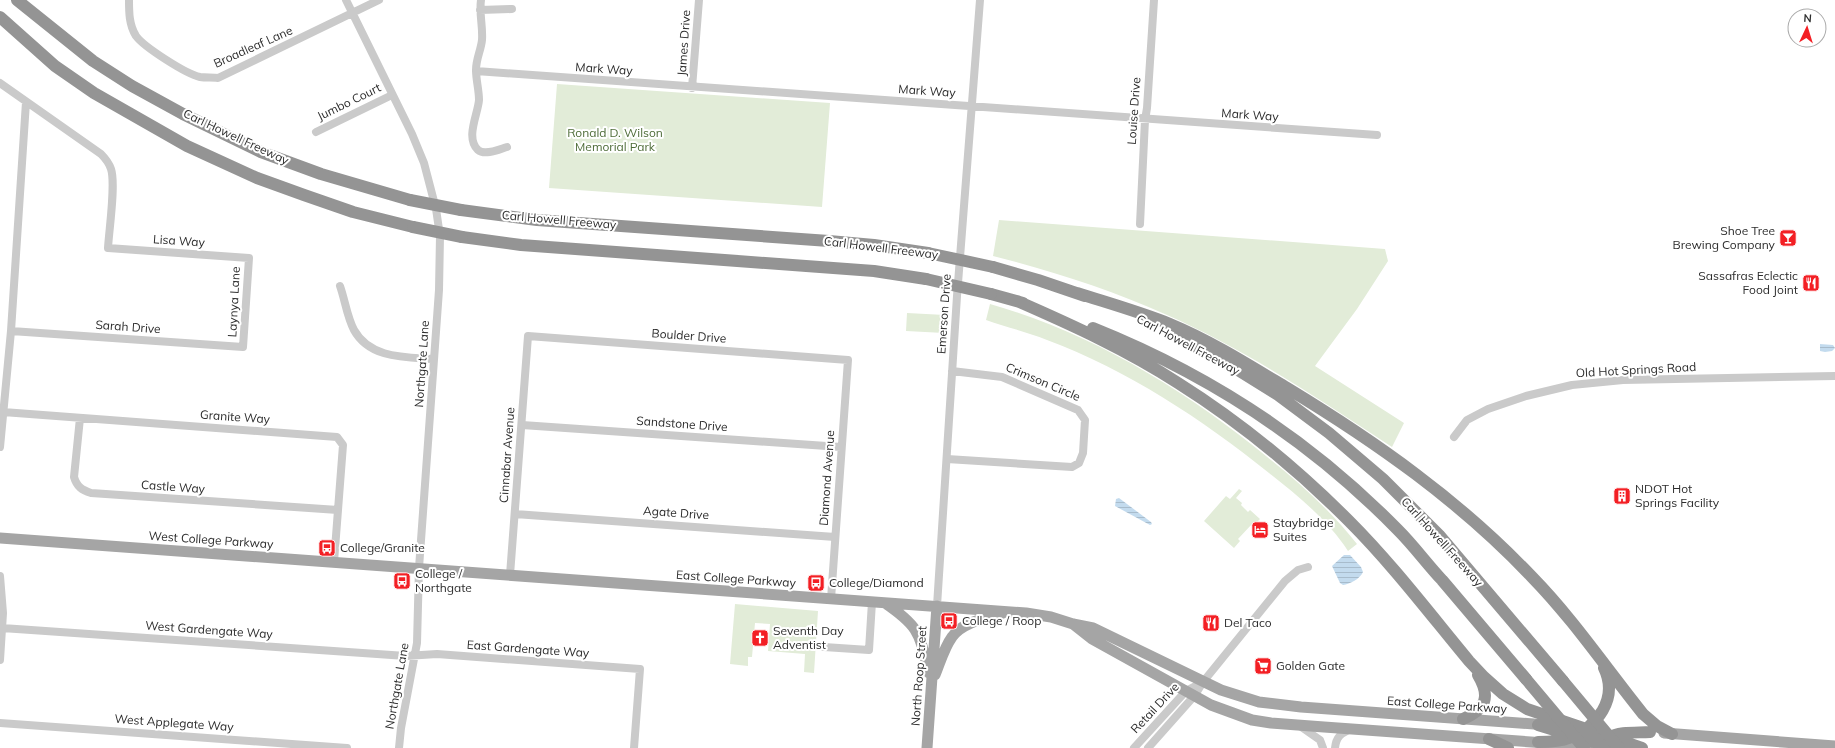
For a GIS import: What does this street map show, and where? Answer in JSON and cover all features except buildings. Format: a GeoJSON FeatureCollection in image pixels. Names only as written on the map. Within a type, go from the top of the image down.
{"type":"FeatureCollection","features":[{"type":"Feature","properties":{"kind":"highway","name":"Carl Howell Freeway"},"geometry":{"type":"LineString","coordinates":[[17,0],[24,4],[93,61],[132,86],[183,114],[261,152],[321,174],[410,200],[461,210],[537,220],[829,241],[928,253],[992,267],[1077,293],[1130,314],[1176,336],[1233,367],[1278,395],[1329,433],[1383,478],[1429,525],[1563,681],[1608,746]]}},
{"type":"Feature","properties":{"kind":"highway","name":"Carl Howell Freeway"},"geometry":{"type":"LineString","coordinates":[[0,17],[55,66],[94,93],[187,146],[257,178],[353,212],[462,238],[521,245],[874,271],[926,279],[1017,301],[1079,322],[1121,339],[1170,362],[1217,388],[1263,417],[1320,459],[1399,531],[1584,748]]}},
{"type":"Feature","properties":{"kind":"highway"},"geometry":{"type":"LineString","coordinates":[[1077,293],[1170,325],[1202,340],[1244,362],[1318,407],[1390,454],[1470,517],[1518,562],[1555,603],[1647,718],[1657,726],[1672,734]]}},
{"type":"Feature","properties":{"kind":"highway"},"geometry":{"type":"LineString","coordinates":[[1017,301],[1078,328],[1141,360],[1202,398],[1252,435],[1308,481],[1350,522],[1469,661],[1503,694],[1542,715],[1585,729],[1608,746]]}},
{"type":"Feature","properties":{"kind":"highway"},"geometry":{"type":"LineString","coordinates":[[1463,719],[1478,710],[1484,704],[1486,697],[1484,687],[1469,661]]}},
{"type":"Feature","properties":{"kind":"highway"},"geometry":{"type":"LineString","coordinates":[[1538,742],[1556,742],[1574,735],[1595,722],[1602,713],[1608,695],[1608,677],[1601,661]]}},
{"type":"Feature","properties":{"kind":"highway"},"geometry":{"type":"LineString","coordinates":[[1538,725],[1608,746],[1642,748]]}},
{"type":"Feature","properties":{"kind":"highway"},"geometry":{"type":"LineString","coordinates":[[1608,746],[1626,733],[1650,732]]}},
{"type":"Feature","properties":{"kind":"highway"},"geometry":{"type":"LineString","coordinates":[[1489,739],[1508,748]]}},
{"type":"Feature","properties":{"kind":"main road","name":"West College Parkway"},"geometry":{"type":"LineString","coordinates":[[0,538],[419,568]]}},
{"type":"Feature","properties":{"kind":"main road","name":"East College Parkway"},"geometry":{"type":"LineString","coordinates":[[419,568],[1039,614],[1093,628],[1203,682],[1240,697],[1271,704],[1585,729],[1650,732],[1835,746]]}},
{"type":"Feature","properties":{"kind":"main road"},"geometry":{"type":"LineString","coordinates":[[878,602],[903,616],[914,626],[921,640],[932,683]]}},
{"type":"Feature","properties":{"kind":"main road","name":"North Roop Street"},"geometry":{"type":"LineString","coordinates":[[927,748],[937,606]]}},
{"type":"Feature","properties":{"kind":"main road"},"geometry":{"type":"LineString","coordinates":[[932,683],[951,638],[958,630],[972,623],[1008,611]]}},
{"type":"Feature","properties":{"kind":"main road","name":"East College Parkway"},"geometry":{"type":"LineString","coordinates":[[1074,624],[1092,639],[1214,706],[1242,717],[1271,723],[1300,726],[1608,746]]}},
{"type":"Feature","properties":{"kind":"street","name":"Broadleaf Lane"},"geometry":{"type":"LineString","coordinates":[[129,0],[130,18],[136,36],[144,45],[188,72],[201,77],[218,78],[379,0]]}},
{"type":"Feature","properties":{"kind":"street","name":"Northgate Lane"},"geometry":{"type":"LineString","coordinates":[[346,0],[412,134],[424,163],[436,209],[440,236],[440,271],[419,568],[417,643],[401,728],[399,748]]}},
{"type":"Feature","properties":{"kind":"street"},"geometry":{"type":"LineString","coordinates":[[481,0],[480,10],[482,40],[476,63],[479,99],[473,124],[474,141],[477,149],[481,152],[489,152],[507,147]]}},
{"type":"Feature","properties":{"kind":"street","name":"James Drive"},"geometry":{"type":"LineString","coordinates":[[692,88],[699,0]]}},
{"type":"Feature","properties":{"kind":"street","name":"Emerson Drive"},"geometry":{"type":"LineString","coordinates":[[937,606],[952,371],[980,0]]}},
{"type":"Feature","properties":{"kind":"street","name":"Louise Drive"},"geometry":{"type":"LineString","coordinates":[[1140,224],[1145,120],[1154,0]]}},
{"type":"Feature","properties":{"kind":"street"},"geometry":{"type":"LineString","coordinates":[[480,10],[512,9]]}},
{"type":"Feature","properties":{"kind":"street","name":"Mark Way"},"geometry":{"type":"LineString","coordinates":[[476,71],[692,88],[1376,135]]}},
{"type":"Feature","properties":{"kind":"street"},"geometry":{"type":"LineString","coordinates":[[0,83],[26,102],[11,331],[0,447]]}},
{"type":"Feature","properties":{"kind":"street","name":"Jumbo Court"},"geometry":{"type":"LineString","coordinates":[[316,132],[392,95]]}},
{"type":"Feature","properties":{"kind":"street","name":"Lisa Way"},"geometry":{"type":"LineString","coordinates":[[26,102],[101,154],[107,161],[112,170],[108,248],[249,258]]}},
{"type":"Feature","properties":{"kind":"street","name":"Laynya Lane"},"geometry":{"type":"LineString","coordinates":[[243,347],[249,258]]}},
{"type":"Feature","properties":{"kind":"street"},"geometry":{"type":"LineString","coordinates":[[340,286],[354,330],[361,340],[370,347],[392,356],[434,359]]}},
{"type":"Feature","properties":{"kind":"street","name":"Sarah Drive"},"geometry":{"type":"LineString","coordinates":[[11,331],[243,347]]}},
{"type":"Feature","properties":{"kind":"street","name":"Boulder Drive"},"geometry":{"type":"LineString","coordinates":[[528,336],[848,360]]}},
{"type":"Feature","properties":{"kind":"street","name":"Cinnabar Avenue"},"geometry":{"type":"LineString","coordinates":[[510,575],[528,336]]}},
{"type":"Feature","properties":{"kind":"street","name":"Diamond Avenue"},"geometry":{"type":"LineString","coordinates":[[831,599],[848,360]]}},
{"type":"Feature","properties":{"kind":"street","name":"Crimson Circle"},"geometry":{"type":"LineString","coordinates":[[947,459],[1072,467],[1079,463],[1082,457],[1085,423],[1083,415],[1078,410],[1006,378],[992,374],[952,371]]}},
{"type":"Feature","properties":{"kind":"street","name":"Old Hot Springs Road"},"geometry":{"type":"LineString","coordinates":[[1454,438],[1467,420],[1488,409],[1526,396],[1572,385],[1623,380],[1835,376]]}},
{"type":"Feature","properties":{"kind":"street","name":"Granite Way"},"geometry":{"type":"LineString","coordinates":[[3,412],[337,436],[343,445],[334,562]]}},
{"type":"Feature","properties":{"kind":"street","name":"Castle Way"},"geometry":{"type":"LineString","coordinates":[[80,418],[74,477],[76,483],[82,490],[91,494],[338,510]]}},
{"type":"Feature","properties":{"kind":"street","name":"Sandstone Drive"},"geometry":{"type":"LineString","coordinates":[[522,425],[841,447]]}},
{"type":"Feature","properties":{"kind":"street","name":"Agate Drive"},"geometry":{"type":"LineString","coordinates":[[515,514],[835,537]]}},
{"type":"Feature","properties":{"kind":"street"},"geometry":{"type":"LineString","coordinates":[[1203,682],[1285,582],[1298,570],[1308,567]]}},
{"type":"Feature","properties":{"kind":"street"},"geometry":{"type":"LineString","coordinates":[[0,576],[3,613],[0,660]]}},
{"type":"Feature","properties":{"kind":"street"},"geometry":{"type":"LineString","coordinates":[[824,647],[868,650],[878,602]]}},
{"type":"Feature","properties":{"kind":"street","name":"West Gardengate Way"},"geometry":{"type":"LineString","coordinates":[[2,628],[406,656],[415,655]]}},
{"type":"Feature","properties":{"kind":"street","name":"East Gardengate Way"},"geometry":{"type":"LineString","coordinates":[[415,655],[437,654],[640,669],[634,748]]}},
{"type":"Feature","properties":{"kind":"street","name":"Retail Drive"},"geometry":{"type":"LineString","coordinates":[[1134,748],[1203,682]]}},
{"type":"Feature","properties":{"kind":"street","name":"Retail Drive"},"geometry":{"type":"LineString","coordinates":[[1148,748],[1190,693]]}},
{"type":"Feature","properties":{"kind":"street","name":"West Applegate Way"},"geometry":{"type":"LineString","coordinates":[[0,723],[347,748]]}},
{"type":"Feature","properties":{"kind":"street"},"geometry":{"type":"LineString","coordinates":[[1300,726],[1320,740],[1323,748]]}},
{"type":"Feature","properties":{"kind":"street"},"geometry":{"type":"LineString","coordinates":[[1335,748],[1335,742],[1340,734],[1351,729]]}},
{"type":"Feature","properties":{"kind":"green space","name":"Ronald D. Wilson Memorial Park"},"geometry":{"type":"Polygon","coordinates":[[[557,84],[830,103],[822,207],[549,188],[557,84]]]}},
{"type":"Feature","properties":{"kind":"green space"},"geometry":{"type":"Polygon","coordinates":[[[999,220],[1385,249],[1388,261],[1357,309],[1315,366],[1404,423],[1392,447],[1282,376],[1197,329],[1103,289],[1038,268],[993,256],[999,220]]]}},
{"type":"Feature","properties":{"kind":"green space"},"geometry":{"type":"Polygon","coordinates":[[[990,304],[1028,316],[1101,347],[1136,366],[1203,408],[1266,456],[1314,497],[1357,544],[1348,551],[1322,519],[1301,500],[1244,453],[1190,415],[1135,381],[1077,352],[1039,337],[986,320],[990,304]]]}},
{"type":"Feature","properties":{"kind":"green space"},"geometry":{"type":"Polygon","coordinates":[[[907,313],[945,315],[944,333],[906,331],[907,313]]]}},
{"type":"Feature","properties":{"kind":"green space"},"geometry":{"type":"Polygon","coordinates":[[[1239,489],[1242,491],[1236,498],[1242,503],[1241,505],[1248,512],[1250,510],[1260,519],[1254,525],[1252,524],[1238,539],[1240,541],[1234,548],[1204,521],[1226,496],[1230,499],[1239,489]]]}},
{"type":"Feature","properties":{"kind":"green space"},"geometry":{"type":"Polygon","coordinates":[[[735,604],[818,611],[814,673],[804,672],[805,654],[768,651],[770,624],[755,623],[752,657],[748,657],[748,666],[730,664],[735,604]]]}},
{"type":"Feature","properties":{"kind":"water"},"geometry":{"type":"Polygon","coordinates":[[[1820,344],[1833,345],[1835,348],[1832,351],[1820,351],[1820,344]]]}},
{"type":"Feature","properties":{"kind":"water"},"geometry":{"type":"Polygon","coordinates":[[[1119,498],[1152,524],[1150,525],[1115,506],[1116,499],[1119,498]]]}},
{"type":"Feature","properties":{"kind":"water"},"geometry":{"type":"Polygon","coordinates":[[[1344,555],[1350,555],[1361,567],[1363,572],[1360,577],[1354,581],[1343,585],[1340,583],[1332,566],[1344,555]]]}},
{"type":"Feature","properties":{"kind":"place","name":"Shoe Tree Brewing Company"},"geometry":{"type":"Point","coordinates":[1788,238]}},
{"type":"Feature","properties":{"kind":"place","name":"Sassafras Eclectic Food Joint"},"geometry":{"type":"Point","coordinates":[1811,283]}},
{"type":"Feature","properties":{"kind":"place","name":"NDOT Hot Springs Facility"},"geometry":{"type":"Point","coordinates":[1622,496]}},
{"type":"Feature","properties":{"kind":"place","name":"Staybridge Suites"},"geometry":{"type":"Point","coordinates":[1260,530]}},
{"type":"Feature","properties":{"kind":"place","name":"College/Granite"},"geometry":{"type":"Point","coordinates":[327,548]}},
{"type":"Feature","properties":{"kind":"place","name":"College / Northgate"},"geometry":{"type":"Point","coordinates":[402,581]}},
{"type":"Feature","properties":{"kind":"place","name":"College/Diamond"},"geometry":{"type":"Point","coordinates":[816,583]}},
{"type":"Feature","properties":{"kind":"place","name":"College / Roop"},"geometry":{"type":"Point","coordinates":[949,621]}},
{"type":"Feature","properties":{"kind":"place","name":"Del Taco"},"geometry":{"type":"Point","coordinates":[1211,623]}},
{"type":"Feature","properties":{"kind":"place","name":"Seventh Day Adventist"},"geometry":{"type":"Point","coordinates":[760,638]}},
{"type":"Feature","properties":{"kind":"place","name":"Golden Gate"},"geometry":{"type":"Point","coordinates":[1263,666]}}]}
